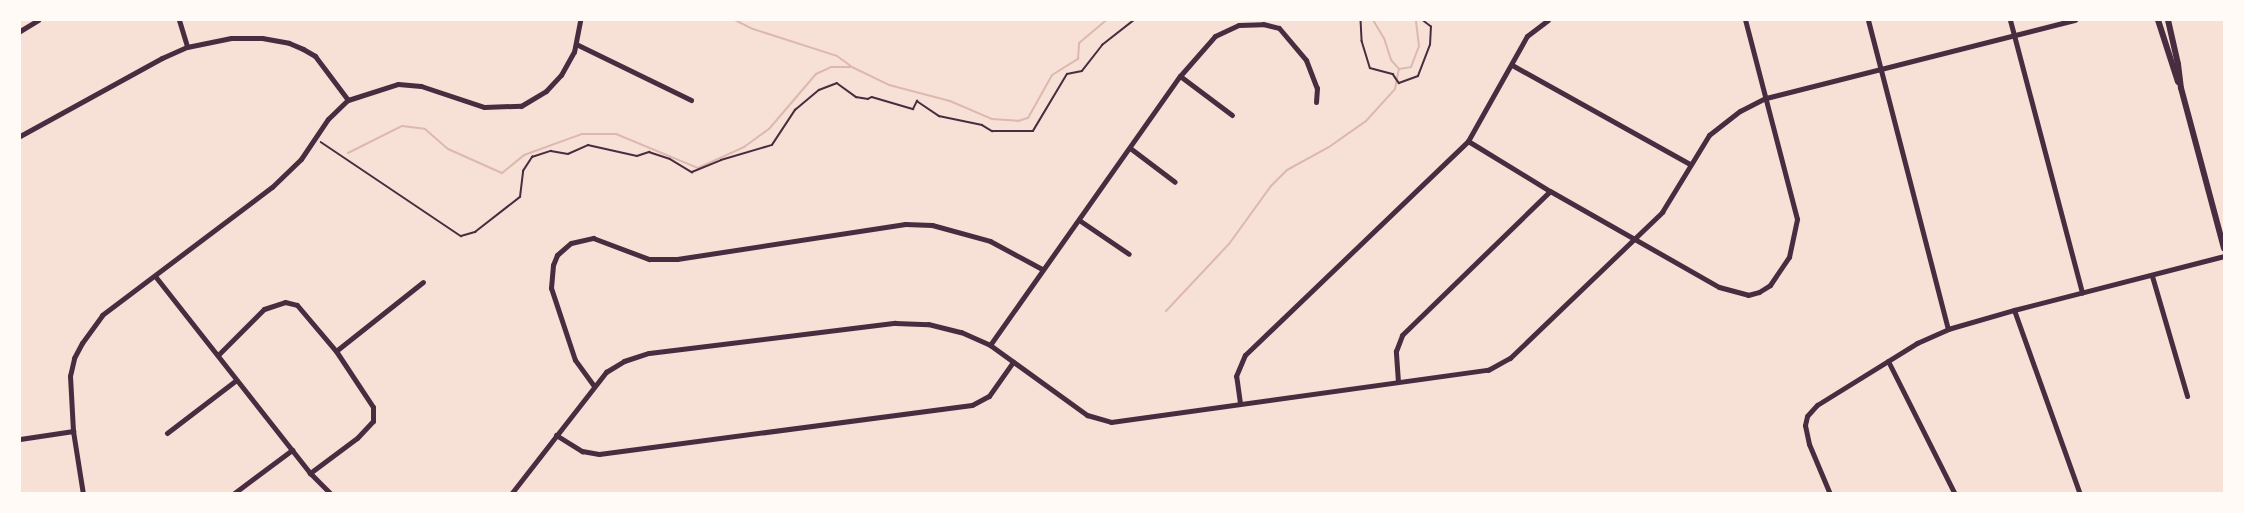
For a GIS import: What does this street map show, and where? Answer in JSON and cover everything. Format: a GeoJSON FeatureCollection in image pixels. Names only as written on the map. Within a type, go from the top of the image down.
{"type":"FeatureCollection","features":[{"type":"Feature","properties":{"kind":"street"},"geometry":{"type":"LineString","coordinates":[[20,31],[38,20]]}},
{"type":"Feature","properties":{"kind":"street"},"geometry":{"type":"LineString","coordinates":[[179,20],[187,47]]}},
{"type":"Feature","properties":{"kind":"street"},"geometry":{"type":"LineString","coordinates":[[83,494],[73,431],[70,376],[74,358],[102,315],[272,187],[301,159],[328,120],[348,100],[398,84],[421,86],[484,107],[521,106],[546,91],[561,75],[576,44],[580,20]]}},
{"type":"Feature","properties":{"kind":"street"},"geometry":{"type":"LineString","coordinates":[[1240,403],[1236,375],[1249,350],[1468,141],[1527,36],[1548,20]]}},
{"type":"Feature","properties":{"kind":"street"},"geometry":{"type":"LineString","coordinates":[[1468,141],[1550,191],[1732,293],[1748,295],[1770,285],[1789,257],[1797,219],[1745,20]]}},
{"type":"Feature","properties":{"kind":"street"},"geometry":{"type":"LineString","coordinates":[[1868,20],[1948,329]]}},
{"type":"Feature","properties":{"kind":"street"},"geometry":{"type":"LineString","coordinates":[[2010,20],[2082,293]]}},
{"type":"Feature","properties":{"kind":"street"},"geometry":{"type":"LineString","coordinates":[[511,494],[594,386],[615,365],[649,353],[894,323],[928,324],[961,332],[990,345],[1087,415],[1111,422],[1488,370],[1503,364],[1662,212],[1709,135],[1740,111],[1766,98],[2075,20]]}},
{"type":"Feature","properties":{"kind":"street"},"geometry":{"type":"LineString","coordinates":[[2158,20],[2172,70],[2181,88]]}},
{"type":"Feature","properties":{"kind":"street"},"geometry":{"type":"LineString","coordinates":[[2168,20],[2181,88],[2224,248]]}},
{"type":"Feature","properties":{"kind":"street"},"geometry":{"type":"LineString","coordinates":[[990,345],[1180,76],[1215,36],[1239,25],[1263,24],[1278,28],[1306,60],[1317,88],[1316,102]]}},
{"type":"Feature","properties":{"kind":"street"},"geometry":{"type":"LineString","coordinates":[[20,136],[187,47],[231,38],[262,38],[290,43],[315,56],[348,100]]}},
{"type":"Feature","properties":{"kind":"street"},"geometry":{"type":"LineString","coordinates":[[576,44],[691,100]]}},
{"type":"Feature","properties":{"kind":"street"},"geometry":{"type":"LineString","coordinates":[[1512,65],[1690,164]]}},
{"type":"Feature","properties":{"kind":"street"},"geometry":{"type":"LineString","coordinates":[[1180,76],[1232,115]]}},
{"type":"Feature","properties":{"kind":"street"},"geometry":{"type":"LineString","coordinates":[[1130,148],[1175,182]]}},
{"type":"Feature","properties":{"kind":"street"},"geometry":{"type":"LineString","coordinates":[[1398,382],[1396,351],[1402,335],[1550,191]]}},
{"type":"Feature","properties":{"kind":"street"},"geometry":{"type":"LineString","coordinates":[[1079,220],[1129,254]]}},
{"type":"Feature","properties":{"kind":"street"},"geometry":{"type":"LineString","coordinates":[[594,386],[575,360],[551,288],[553,265],[557,255],[571,243],[593,238],[649,259],[677,259],[905,224],[932,225],[990,241],[1042,269]]}},
{"type":"Feature","properties":{"kind":"street"},"geometry":{"type":"LineString","coordinates":[[1830,494],[1809,444],[1804,425],[1807,416],[1817,405],[1917,343],[1948,329],[2014,310],[2224,256]]}},
{"type":"Feature","properties":{"kind":"street"},"geometry":{"type":"LineString","coordinates":[[155,276],[310,473],[331,494]]}},
{"type":"Feature","properties":{"kind":"street"},"geometry":{"type":"LineString","coordinates":[[2152,276],[2187,396]]}},
{"type":"Feature","properties":{"kind":"street"},"geometry":{"type":"LineString","coordinates":[[336,351],[423,282]]}},
{"type":"Feature","properties":{"kind":"street"},"geometry":{"type":"LineString","coordinates":[[218,355],[264,309],[276,303],[285,302],[297,305],[336,351],[373,407],[373,421],[357,438],[310,473]]}},
{"type":"Feature","properties":{"kind":"street"},"geometry":{"type":"LineString","coordinates":[[2014,310],[2080,494]]}},
{"type":"Feature","properties":{"kind":"street"},"geometry":{"type":"LineString","coordinates":[[1888,361],[1955,494]]}},
{"type":"Feature","properties":{"kind":"street"},"geometry":{"type":"LineString","coordinates":[[556,435],[582,451],[599,454],[972,405],[989,396],[1013,362]]}},
{"type":"Feature","properties":{"kind":"street"},"geometry":{"type":"LineString","coordinates":[[167,433],[236,381]]}},
{"type":"Feature","properties":{"kind":"street"},"geometry":{"type":"LineString","coordinates":[[20,438],[73,431]]}},
{"type":"Feature","properties":{"kind":"street"},"geometry":{"type":"LineString","coordinates":[[233,494],[292,450]]}},
{"type":"Feature","properties":{"kind":"path"},"geometry":{"type":"LineString","coordinates":[[317,139],[461,236],[475,232],[520,197],[522,171],[532,157],[551,151],[568,154],[588,145],[637,156],[649,152],[670,159],[692,172],[721,160],[772,145],[795,111],[819,90],[837,83],[856,97],[868,99],[872,97],[913,109],[917,101],[939,116],[982,124],[992,131],[1033,132],[1067,74],[1082,71],[1102,45],[1134,20]]}},
{"type":"Feature","properties":{"kind":"path"},"geometry":{"type":"LineString","coordinates":[[1361,20],[1362,41],[1370,68],[1392,74],[1399,83],[1418,76],[1430,45],[1431,27],[1422,20]]}},
{"type":"Feature","properties":{"kind":"waterway"},"geometry":{"type":"LineString","coordinates":[[735,20],[753,29],[837,56],[851,66]]}},
{"type":"Feature","properties":{"kind":"waterway"},"geometry":{"type":"LineString","coordinates":[[348,153],[402,126],[425,129],[448,149],[502,173],[524,155],[582,134],[616,134],[698,168],[744,147],[769,129],[816,74],[831,67],[852,67],[889,85],[950,101],[992,119],[1018,121],[1028,118],[1052,75],[1078,59],[1079,43],[1106,20]]}},
{"type":"Feature","properties":{"kind":"waterway"},"geometry":{"type":"LineString","coordinates":[[1373,20],[1384,38],[1391,60],[1399,69],[1411,67],[1419,46],[1416,20]]}},
{"type":"Feature","properties":{"kind":"waterway"},"geometry":{"type":"LineString","coordinates":[[1166,311],[1229,244],[1271,186],[1287,170],[1329,147],[1366,121],[1395,89],[1399,69]]}}]}
